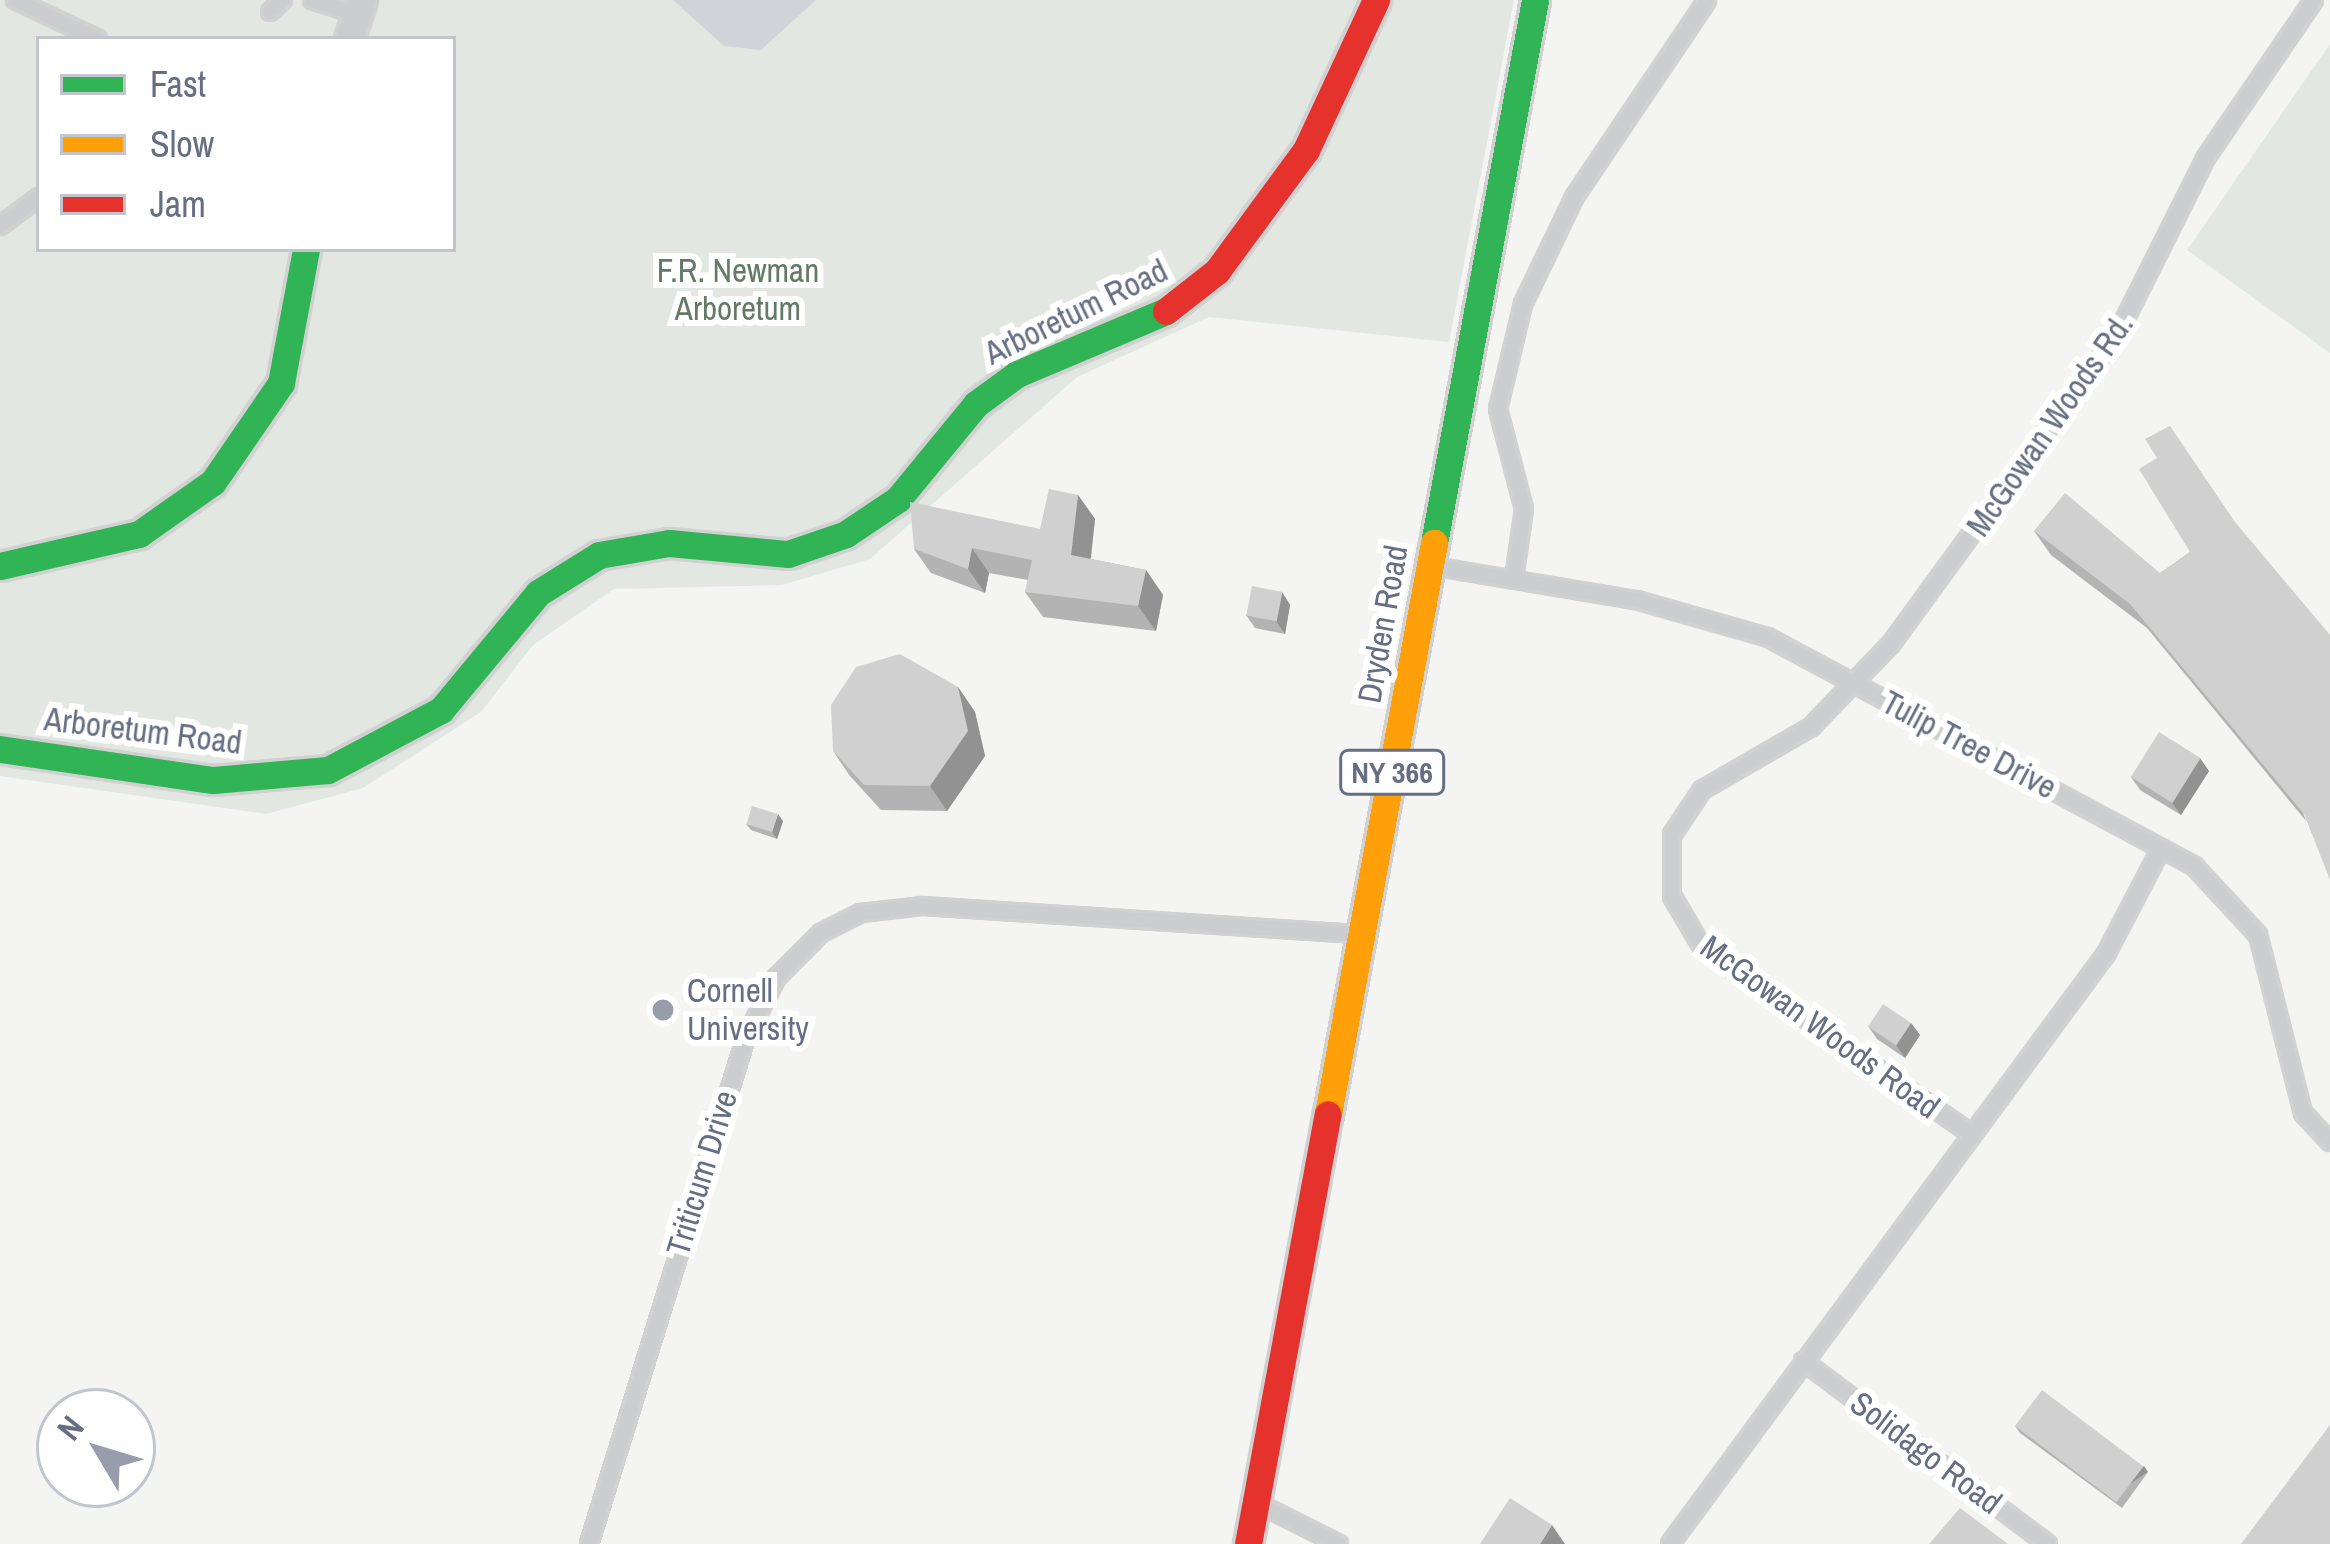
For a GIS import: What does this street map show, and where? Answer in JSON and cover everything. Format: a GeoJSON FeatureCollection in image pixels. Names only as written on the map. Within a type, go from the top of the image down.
{"type":"FeatureCollection","features":[{"type":"Feature","properties":{"kind":"street","name":"Arboretum Road"},"geometry":{"type":"LineString","coordinates":[[0,749],[213,780],[328,770],[441,710],[538,593],[599,555],[670,543],[788,554],[846,534],[898,499],[976,404],[1017,374],[1156,319],[1217,271],[1306,150],[1376,0]]}},
{"type":"Feature","properties":{"kind":"street","name":"Dryden Road"},"geometry":{"type":"LineString","coordinates":[[1248,1544],[1535,0]]}},
{"type":"Feature","properties":{"kind":"street"},"geometry":{"type":"LineString","coordinates":[[0,566],[140,535],[213,482],[281,383],[304,252]]}},
{"type":"Feature","properties":{"kind":"lane"},"geometry":{"type":"LineString","coordinates":[[15,0],[92,36]]}},
{"type":"Feature","properties":{"kind":"lane"},"geometry":{"type":"LineString","coordinates":[[270,12],[283,0]]}},
{"type":"Feature","properties":{"kind":"lane"},"geometry":{"type":"LineString","coordinates":[[312,0],[356,18]]}},
{"type":"Feature","properties":{"kind":"lane"},"geometry":{"type":"LineString","coordinates":[[1514,578],[1524,509],[1498,410],[1523,304],[1574,196],[1707,0]]}},
{"type":"Feature","properties":{"kind":"lane","name":"McGowan Woods Rd."},"geometry":{"type":"LineString","coordinates":[[1712,785],[1811,728],[1855,683],[2069,407],[2136,303],[2214,145],[2314,0]]}},
{"type":"Feature","properties":{"kind":"lane"},"geometry":{"type":"LineString","coordinates":[[0,226],[36,199]]}},
{"type":"Feature","properties":{"kind":"lane","name":"Tulip Tree Drive"},"geometry":{"type":"LineString","coordinates":[[1430,566],[1514,578],[1732,624],[1855,683],[2220,885],[2258,935],[2303,1113],[2330,1142]]}},
{"type":"Feature","properties":{"kind":"lane","name":"McGowan Woods Road"},"geometry":{"type":"LineString","coordinates":[[1712,785],[1686,807],[1670,848],[1672,896],[1690,934],[1970,1133]]}},
{"type":"Feature","properties":{"kind":"lane","name":"McGowan Woods Road"},"geometry":{"type":"LineString","coordinates":[[1670,1544],[2106,954],[2162,849]]}},
{"type":"Feature","properties":{"kind":"lane","name":"Triticum Drive"},"geometry":{"type":"LineString","coordinates":[[589,1544],[746,1037],[777,977],[821,933],[861,913],[922,906],[1362,934]]}},
{"type":"Feature","properties":{"kind":"lane","name":"Solidago Road"},"geometry":{"type":"LineString","coordinates":[[1803,1361],[2048,1544]]}},
{"type":"Feature","properties":{"kind":"lane"},"geometry":{"type":"LineString","coordinates":[[1256,1502],[1339,1544]]}},
{"type":"Feature","properties":{"kind":"green space","name":"F.R. Newman Arboretum"},"geometry":{"type":"Polygon","coordinates":[[[0,0],[1514,0],[1449,342],[1209,317],[1077,377],[870,559],[782,585],[614,589],[533,645],[481,712],[363,788],[266,814],[0,776],[0,0]]]}},
{"type":"Feature","properties":{"kind":"green space"},"geometry":{"type":"Polygon","coordinates":[[[2330,44],[2330,353],[2187,250],[2330,44]]]}},
{"type":"Feature","properties":{"kind":"shaded area"},"geometry":{"type":"Polygon","coordinates":[[[673,0],[816,0],[761,50],[724,46],[673,0]]]}},
{"type":"Feature","properties":{"kind":"building"},"geometry":{"type":"Polygon","coordinates":[[[2170,426],[2235,522],[2330,635],[2330,880],[2304,814],[2130,604],[2034,531],[2065,493],[2160,573],[2190,552],[2139,469],[2157,458],[2145,439],[2170,426]]]}},
{"type":"Feature","properties":{"kind":"building"},"geometry":{"type":"Polygon","coordinates":[[[1049,489],[1078,495],[1071,555],[1146,570],[1138,606],[1025,592],[1032,560],[972,548],[968,569],[914,549],[910,502],[1040,529],[1049,489]]]}},
{"type":"Feature","properties":{"kind":"building"},"geometry":{"type":"Polygon","coordinates":[[[1252,586],[1282,592],[1277,621],[1246,615],[1252,586]]]}},
{"type":"Feature","properties":{"kind":"building"},"geometry":{"type":"Polygon","coordinates":[[[900,654],[958,687],[968,731],[930,786],[864,785],[833,751],[831,705],[856,667],[900,654]]]}},
{"type":"Feature","properties":{"kind":"building"},"geometry":{"type":"Polygon","coordinates":[[[2159,732],[2201,758],[2172,803],[2131,777],[2159,732]]]}},
{"type":"Feature","properties":{"kind":"building"},"geometry":{"type":"Polygon","coordinates":[[[752,806],[778,814],[772,832],[746,824],[752,806]]]}},
{"type":"Feature","properties":{"kind":"building"},"geometry":{"type":"Polygon","coordinates":[[[1883,1004],[1911,1023],[1896,1045],[1868,1026],[1883,1004]]]}},
{"type":"Feature","properties":{"kind":"building"},"geometry":{"type":"Polygon","coordinates":[[[2042,1390],[2143,1466],[2116,1502],[2015,1426],[2042,1390]]]}},
{"type":"Feature","properties":{"kind":"building"},"geometry":{"type":"Polygon","coordinates":[[[2330,1425],[2330,1544],[2241,1544],[2330,1425]]]}},
{"type":"Feature","properties":{"kind":"building"},"geometry":{"type":"Polygon","coordinates":[[[1510,1498],[1552,1525],[1540,1544],[1480,1544],[1510,1498]]]}},
{"type":"Feature","properties":{"kind":"building"},"geometry":{"type":"Polygon","coordinates":[[[1960,1508],[2008,1544],[1929,1544],[1960,1508]]]}},
{"type":"Feature","properties":{"kind":"traffic: fast"},"geometry":{"type":"LineString","coordinates":[[1434,543],[1535,0]]}},
{"type":"Feature","properties":{"kind":"traffic: fast"},"geometry":{"type":"LineString","coordinates":[[0,566],[139,534],[213,482],[281,383],[305,252]]}},
{"type":"Feature","properties":{"kind":"traffic: fast"},"geometry":{"type":"LineString","coordinates":[[0,749],[213,780],[328,770],[441,710],[538,593],[599,555],[669,543],[788,554],[846,534],[898,499],[976,404],[1017,374],[1166,311]]}},
{"type":"Feature","properties":{"kind":"traffic: slow"},"geometry":{"type":"LineString","coordinates":[[1328,1114],[1434,543]]}},
{"type":"Feature","properties":{"kind":"traffic: jam"},"geometry":{"type":"LineString","coordinates":[[1166,311],[1217,271],[1306,150],[1376,0]]}},
{"type":"Feature","properties":{"kind":"traffic: jam"},"geometry":{"type":"LineString","coordinates":[[1248,1544],[1328,1114]]}},
{"type":"Feature","properties":{"kind":"place","name":"Cornell University"},"geometry":{"type":"Point","coordinates":[663,1010]}}]}
